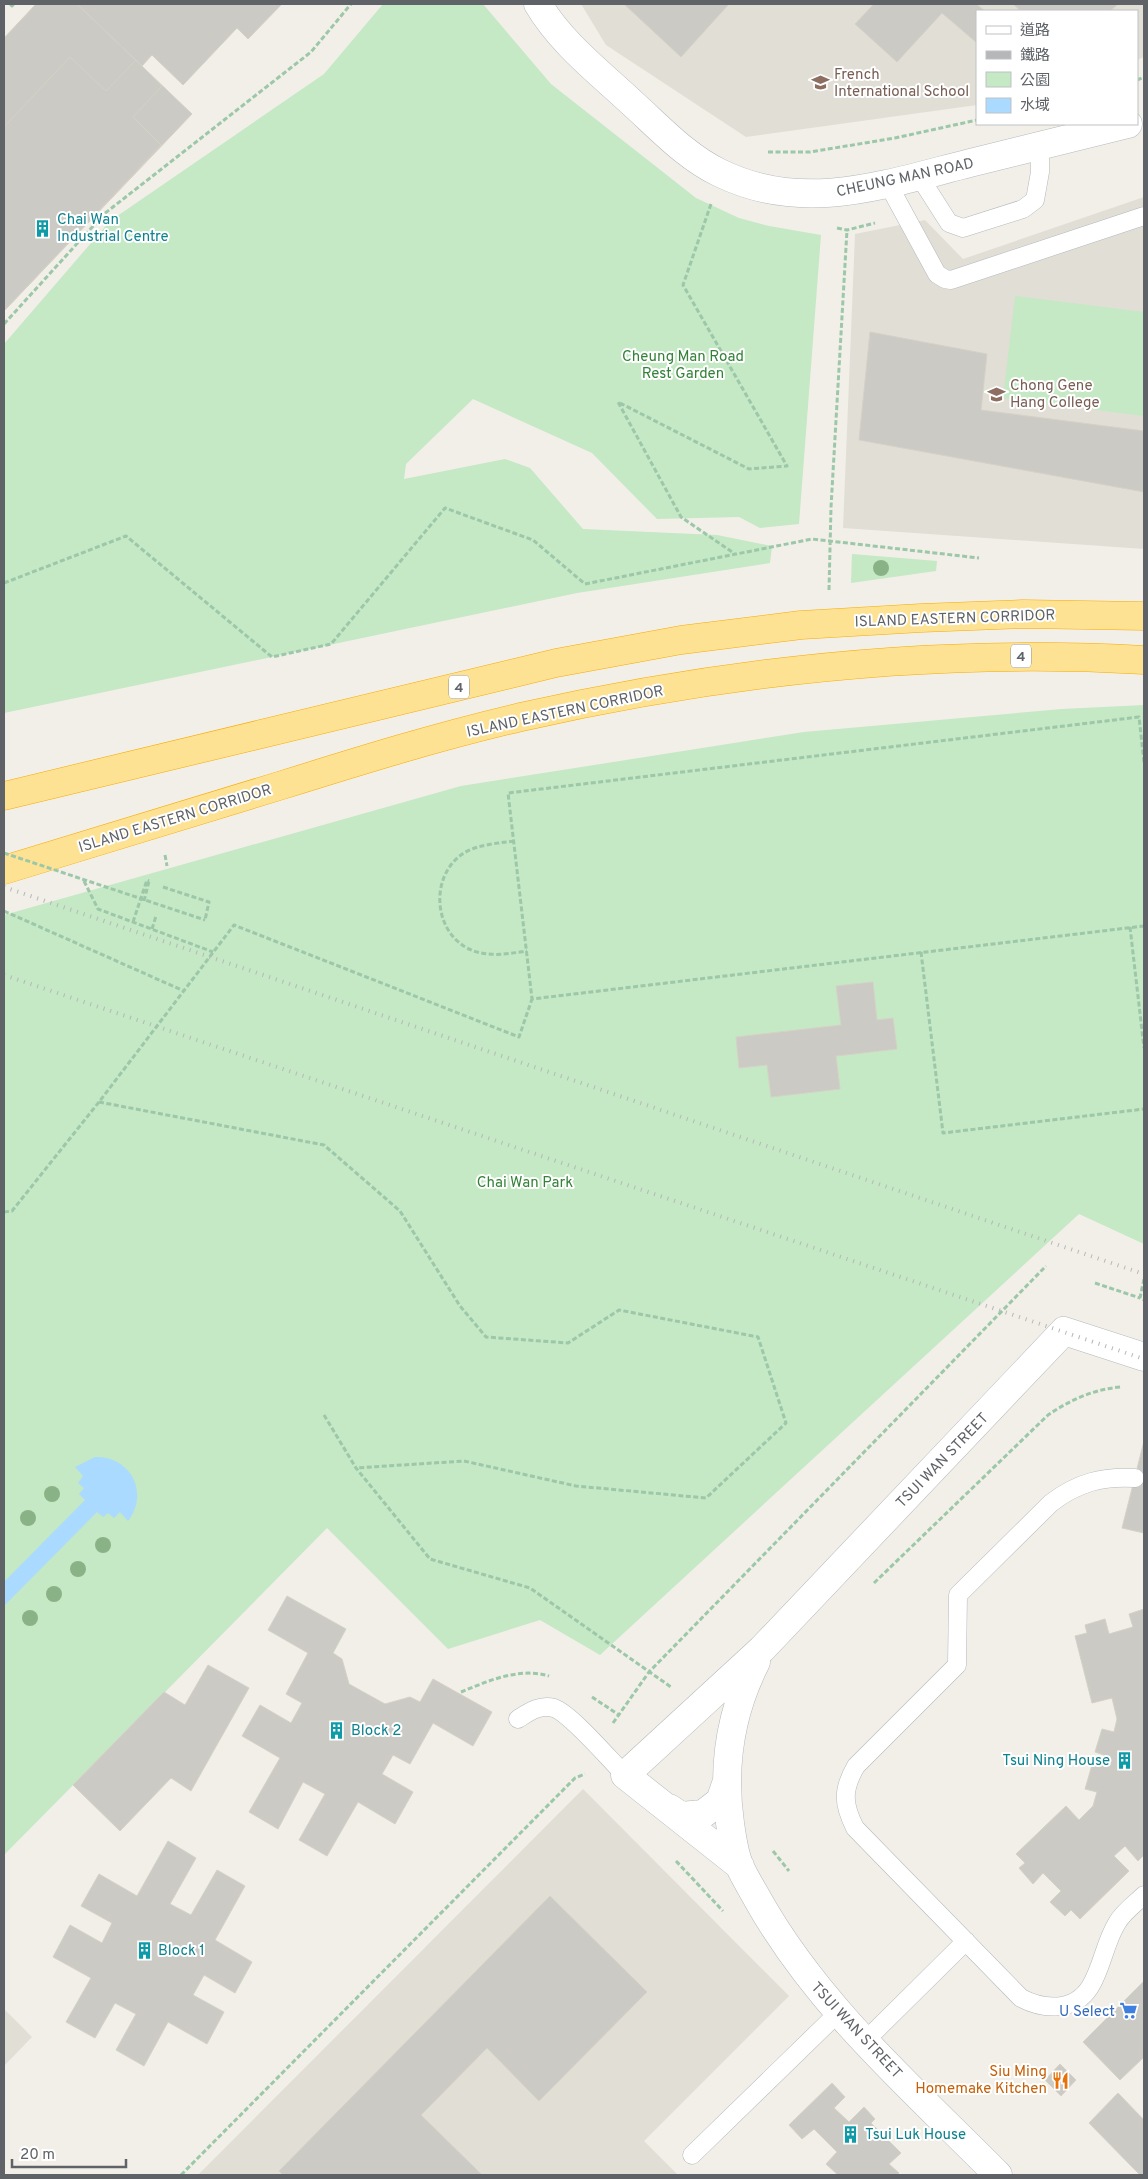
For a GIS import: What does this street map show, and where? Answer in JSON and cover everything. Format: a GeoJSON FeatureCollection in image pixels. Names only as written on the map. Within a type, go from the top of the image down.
{"type":"FeatureCollection","features":[{"type":"Feature","properties":{"kind":"highway","name":"ISLAND EASTERN CORRIDOR"},"geometry":{"type":"LineString","coordinates":[[4,796],[556,663],[680,640],[801,625],[930,618],[1023,614],[1144,616]]}},
{"type":"Feature","properties":{"kind":"highway","name":"ISLAND EASTERN CORRIDOR"},"geometry":{"type":"LineString","coordinates":[[4,870],[444,737],[522,717],[661,690],[762,675],[844,666],[986,656],[1074,656],[1144,660]]}},
{"type":"Feature","properties":{"kind":"street","name":"CHEUNG MAN ROAD"},"geometry":{"type":"LineString","coordinates":[[538,4],[558,31],[584,58],[675,143],[698,161],[719,173],[774,192],[833,194],[888,184],[1124,125]]}},
{"type":"Feature","properties":{"kind":"street","name":"TSUI WAN STREET"},"geometry":{"type":"LineString","coordinates":[[740,1866],[625,1775],[762,1649],[1064,1331],[1144,1357]]}},
{"type":"Feature","properties":{"kind":"street","name":"TSUI WAN STREET"},"geometry":{"type":"LineString","coordinates":[[762,1649],[744,1684],[732,1722],[728,1752],[727,1781],[732,1838],[740,1866],[770,1921],[802,1969],[838,2013],[998,2175]]}},
{"type":"Feature","properties":{"kind":"street","name":"TSUI WAN STREET"},"geometry":{"type":"LineString","coordinates":[[664,1805],[681,1816],[703,1814],[720,1802],[727,1781]]}},
{"type":"Feature","properties":{"kind":"lane"},"geometry":{"type":"LineString","coordinates":[[919,176],[949,223],[963,228],[1023,209],[1036,200],[1040,172],[1040,146]]}},
{"type":"Feature","properties":{"kind":"lane"},"geometry":{"type":"LineString","coordinates":[[888,184],[936,274],[951,280],[1144,216]]}},
{"type":"Feature","properties":{"kind":"lane"},"geometry":{"type":"LineString","coordinates":[[1135,1478],[1098,1479],[1065,1492],[1051,1503],[958,1595],[958,1665],[856,1766],[847,1780],[845,1797],[848,1813],[855,1828],[1021,1998],[1035,2005],[1050,2008],[1065,2006],[1090,1988],[1117,1922],[1144,1895]]}},
{"type":"Feature","properties":{"kind":"lane"},"geometry":{"type":"LineString","coordinates":[[518,1719],[534,1708],[554,1708],[570,1719],[625,1775]]}},
{"type":"Feature","properties":{"kind":"lane"},"geometry":{"type":"LineString","coordinates":[[865,2041],[966,1941]]}},
{"type":"Feature","properties":{"kind":"lane"},"geometry":{"type":"LineString","coordinates":[[692,2155],[838,2013]]}},
{"type":"Feature","properties":{"kind":"path"},"geometry":{"type":"LineString","coordinates":[[10,4],[12,6],[14,4]]}},
{"type":"Feature","properties":{"kind":"path"},"geometry":{"type":"LineString","coordinates":[[4,324],[104,214],[311,52],[351,4]]}},
{"type":"Feature","properties":{"kind":"path"},"geometry":{"type":"LineString","coordinates":[[762,152],[810,152],[895,138],[976,120]]}},
{"type":"Feature","properties":{"kind":"path"},"geometry":{"type":"LineString","coordinates":[[713,199],[683,285],[788,466],[749,470],[618,402],[681,517],[735,554]]}},
{"type":"Feature","properties":{"kind":"path"},"geometry":{"type":"LineString","coordinates":[[829,591],[847,230]]}},
{"type":"Feature","properties":{"kind":"path"},"geometry":{"type":"LineString","coordinates":[[4,583],[126,536],[272,657],[331,644],[445,508],[533,540],[585,584],[812,539],[979,558]]}},
{"type":"Feature","properties":{"kind":"path"},"geometry":{"type":"LineString","coordinates":[[4,1212],[12,1211],[99,1102],[234,925],[519,1037],[532,999],[508,793],[1139,717],[1144,762]]}},
{"type":"Feature","properties":{"kind":"path"},"geometry":{"type":"LineString","coordinates":[[514,841],[471,849],[457,859],[446,872],[441,888],[440,906],[444,922],[454,937],[467,948],[484,954],[501,955],[527,951]]}},
{"type":"Feature","properties":{"kind":"path"},"geometry":{"type":"LineString","coordinates":[[165,851],[167,866]]}},
{"type":"Feature","properties":{"kind":"path"},"geometry":{"type":"LineString","coordinates":[[4,854],[205,920],[209,902],[163,887]]}},
{"type":"Feature","properties":{"kind":"path"},"geometry":{"type":"LineString","coordinates":[[81,874],[98,909],[214,952]]}},
{"type":"Feature","properties":{"kind":"path"},"geometry":{"type":"LineString","coordinates":[[133,922],[147,880],[149,881],[144,901]]}},
{"type":"Feature","properties":{"kind":"path"},"geometry":{"type":"LineString","coordinates":[[4,911],[184,991]]}},
{"type":"Feature","properties":{"kind":"path"},"geometry":{"type":"LineString","coordinates":[[152,929],[156,916]]}},
{"type":"Feature","properties":{"kind":"path"},"geometry":{"type":"LineString","coordinates":[[532,999],[1144,926]]}},
{"type":"Feature","properties":{"kind":"path"},"geometry":{"type":"LineString","coordinates":[[1130,927],[1144,1048]]}},
{"type":"Feature","properties":{"kind":"path"},"geometry":{"type":"LineString","coordinates":[[922,952],[943,1134],[1144,1109]]}},
{"type":"Feature","properties":{"kind":"path"},"geometry":{"type":"LineString","coordinates":[[99,1102],[324,1145],[400,1211],[460,1306],[486,1337],[568,1343],[619,1310],[758,1337],[786,1423],[706,1498],[576,1486],[464,1461],[356,1468]]}},
{"type":"Feature","properties":{"kind":"path"},"geometry":{"type":"LineString","coordinates":[[609,1729],[648,1672],[1046,1266]]}},
{"type":"Feature","properties":{"kind":"path"},"geometry":{"type":"LineString","coordinates":[[1140,1298],[1144,1279]]}},
{"type":"Feature","properties":{"kind":"path"},"geometry":{"type":"LineString","coordinates":[[1095,1283],[1144,1300]]}},
{"type":"Feature","properties":{"kind":"path"},"geometry":{"type":"LineString","coordinates":[[869,1589],[1048,1416],[1068,1402],[1089,1393],[1128,1386]]}},
{"type":"Feature","properties":{"kind":"path"},"geometry":{"type":"LineString","coordinates":[[324,1415],[356,1468],[430,1559],[530,1588],[648,1672]]}},
{"type":"Feature","properties":{"kind":"path"},"geometry":{"type":"LineString","coordinates":[[182,2175],[575,1778],[591,1772]]}},
{"type":"Feature","properties":{"kind":"path"},"geometry":{"type":"LineString","coordinates":[[769,1846],[789,1871]]}},
{"type":"Feature","properties":{"kind":"path"},"geometry":{"type":"LineString","coordinates":[[672,1858],[727,1915]]}},
{"type":"Feature","properties":{"kind":"shaded area","name":"French International School"},"geometry":{"type":"Polygon","coordinates":[[[581,4],[1144,4],[1144,57],[1138,60],[1138,10],[976,10],[976,105],[746,137],[606,45],[581,4]]]}},
{"type":"Feature","properties":{"kind":"shaded area","name":"Chong Gene Hang College"},"geometry":{"type":"Polygon","coordinates":[[[1144,197],[1144,549],[843,528],[855,234],[925,220],[963,259],[1144,197]]]}},
{"type":"Feature","properties":{"kind":"shaded area"},"geometry":{"type":"Polygon","coordinates":[[[583,1789],[789,1996],[644,2141],[678,2175],[198,2175],[583,1789]]]}},
{"type":"Feature","properties":{"kind":"shaded area"},"geometry":{"type":"Polygon","coordinates":[[[4,2009],[32,2037],[4,2066],[4,2009]]]}},
{"type":"Feature","properties":{"kind":"green space","name":"Cheung Man Road Rest Garden"},"geometry":{"type":"Polygon","coordinates":[[[383,4],[483,4],[551,84],[696,198],[739,218],[769,226],[821,235],[799,524],[760,528],[739,517],[657,519],[592,453],[473,399],[406,464],[404,479],[505,459],[530,468],[583,529],[717,535],[772,546],[770,563],[577,593],[4,713],[4,344],[110,221],[324,74],[383,4]]]}},
{"type":"Feature","properties":{"kind":"green space"},"geometry":{"type":"Polygon","coordinates":[[[1015,296],[1144,312],[1144,416],[1003,398],[1015,296]]]}},
{"type":"Feature","properties":{"kind":"green space"},"geometry":{"type":"Polygon","coordinates":[[[852,554],[937,561],[936,571],[851,583],[852,554]]]}},
{"type":"Feature","properties":{"kind":"green space","name":"Chai Wan Park"},"geometry":{"type":"Polygon","coordinates":[[[1144,705],[1144,1244],[1079,1214],[600,1655],[540,1620],[448,1649],[327,1528],[4,1855],[4,915],[461,786],[804,732],[1062,709],[1144,705]]]}},
{"type":"Feature","properties":{"kind":"water"},"geometry":{"type":"Polygon","coordinates":[[[95,1457],[107,1458],[118,1462],[127,1469],[133,1478],[137,1499],[128,1521],[120,1512],[114,1518],[108,1513],[103,1517],[97,1512],[4,1606],[4,1582],[85,1500],[79,1494],[84,1488],[78,1483],[83,1476],[75,1467],[95,1457]]]}},
{"type":"Feature","properties":{"kind":"building","name":"Chai Wan Industrial Centre"},"geometry":{"type":"Polygon","coordinates":[[[36,4],[77,4],[192,114],[4,311],[4,38],[36,4]]]}},
{"type":"Feature","properties":{"kind":"building"},"geometry":{"type":"Polygon","coordinates":[[[77,4],[282,4],[248,39],[237,28],[183,85],[152,55],[142,66],[77,4]]]}},
{"type":"Feature","properties":{"kind":"building"},"geometry":{"type":"Polygon","coordinates":[[[624,4],[729,4],[681,57],[624,4]]]}},
{"type":"Feature","properties":{"kind":"building"},"geometry":{"type":"Polygon","coordinates":[[[874,4],[976,4],[984,10],[976,10],[976,42],[942,13],[897,62],[855,24],[874,4]]]}},
{"type":"Feature","properties":{"kind":"building"},"geometry":{"type":"Polygon","coordinates":[[[1013,4],[1118,4],[1111,10],[1020,10],[1013,4]]]}},
{"type":"Feature","properties":{"kind":"building","name":"Chai Wan Industrial Centre"},"geometry":{"type":"Polygon","coordinates":[[[70,57],[106,91],[136,60],[162,86],[133,117],[161,145],[4,311],[4,127],[70,57]]]}},
{"type":"Feature","properties":{"kind":"building"},"geometry":{"type":"Polygon","coordinates":[[[870,332],[987,354],[981,410],[1144,431],[1144,492],[859,440],[870,332]]]}},
{"type":"Feature","properties":{"kind":"building"},"geometry":{"type":"Polygon","coordinates":[[[873,982],[877,1020],[893,1018],[897,1049],[836,1056],[840,1089],[771,1097],[767,1065],[739,1068],[736,1037],[841,1025],[836,986],[873,982]]]}},
{"type":"Feature","properties":{"kind":"building"},"geometry":{"type":"Polygon","coordinates":[[[1144,1441],[1144,1533],[1122,1528],[1144,1441]]]}},
{"type":"Feature","properties":{"kind":"building","name":"Block 2"},"geometry":{"type":"Polygon","coordinates":[[[287,1596],[346,1629],[333,1653],[342,1659],[349,1684],[385,1704],[410,1697],[420,1702],[433,1679],[492,1712],[473,1746],[433,1723],[410,1764],[393,1755],[382,1774],[413,1792],[395,1824],[358,1802],[327,1856],[299,1840],[325,1794],[303,1782],[278,1829],[249,1812],[280,1758],[242,1736],[260,1705],[291,1723],[302,1703],[286,1694],[308,1653],[268,1630],[287,1596]]]}},
{"type":"Feature","properties":{"kind":"building","name":"Tsui Ning House"},"geometry":{"type":"Polygon","coordinates":[[[1144,1609],[1144,1855],[1138,1861],[1125,1846],[1114,1856],[1129,1871],[1080,1919],[1071,1910],[1065,1916],[1050,1902],[1061,1891],[1043,1873],[1033,1884],[1019,1868],[1025,1863],[1016,1854],[1066,1806],[1079,1820],[1093,1806],[1097,1792],[1085,1789],[1092,1765],[1101,1767],[1104,1755],[1095,1752],[1102,1729],[1114,1732],[1117,1719],[1112,1698],[1092,1703],[1075,1636],[1087,1633],[1085,1625],[1105,1619],[1109,1634],[1133,1627],[1129,1614],[1144,1609]]]}},
{"type":"Feature","properties":{"kind":"building"},"geometry":{"type":"Polygon","coordinates":[[[208,1665],[249,1688],[191,1791],[171,1778],[120,1831],[73,1785],[164,1692],[185,1705],[208,1665]]]}},
{"type":"Feature","properties":{"kind":"building","name":"Block 1"},"geometry":{"type":"Polygon","coordinates":[[[168,1841],[196,1858],[170,1904],[191,1915],[217,1870],[245,1886],[215,1940],[252,1962],[235,1993],[204,1975],[193,1995],[224,2012],[207,2044],[168,2022],[144,2066],[116,2050],[136,2014],[115,2003],[95,2038],[66,2022],[91,1978],[53,1957],[70,1925],[102,1943],[112,1923],[81,1906],[99,1874],[137,1896],[168,1841]]]}},
{"type":"Feature","properties":{"kind":"building"},"geometry":{"type":"Polygon","coordinates":[[[550,1896],[647,1992],[539,2101],[487,2048],[421,2115],[482,2175],[283,2175],[279,2171],[550,1896]]]}},
{"type":"Feature","properties":{"kind":"building","name":"U Select"},"geometry":{"type":"Polygon","coordinates":[[[1144,1981],[1144,2057],[1120,2080],[1083,2042],[1144,1981]]]}},
{"type":"Feature","properties":{"kind":"building","name":"Siu Ming Homemake Kitchen"},"geometry":{"type":"Polygon","coordinates":[[[1060,2064],[1076,2080],[1061,2096],[1045,2080],[1060,2064]]]}},
{"type":"Feature","properties":{"kind":"building","name":"Tsui Luk House"},"geometry":{"type":"Polygon","coordinates":[[[832,2083],[845,2097],[834,2108],[849,2122],[864,2107],[875,2119],[871,2123],[901,2153],[889,2164],[899,2173],[896,2175],[838,2175],[826,2164],[837,2152],[814,2129],[802,2139],[789,2125],[832,2083]]]}},
{"type":"Feature","properties":{"kind":"building"},"geometry":{"type":"Polygon","coordinates":[[[1118,2093],[1144,2120],[1144,2175],[1140,2175],[1089,2123],[1118,2093]]]}},
{"type":"Feature","properties":{"kind":"railway"},"geometry":{"type":"LineString","coordinates":[[4,887],[1144,1274]]}},
{"type":"Feature","properties":{"kind":"railway"},"geometry":{"type":"LineString","coordinates":[[4,975],[1144,1359]]}},
{"type":"Feature","properties":{"kind":"place","name":"French International School"},"geometry":{"type":"Point","coordinates":[820,83]}},
{"type":"Feature","properties":{"kind":"place","name":"Chai Wan Industrial Centre"},"geometry":{"type":"Point","coordinates":[43,228]}},
{"type":"Feature","properties":{"kind":"place","name":"Chong Gene Hang College"},"geometry":{"type":"Point","coordinates":[996,394]}},
{"type":"Feature","properties":{"kind":"place","name":"Block 2"},"geometry":{"type":"Point","coordinates":[337,1730]}},
{"type":"Feature","properties":{"kind":"place","name":"Tsui Ning House"},"geometry":{"type":"Point","coordinates":[1124,1760]}},
{"type":"Feature","properties":{"kind":"place","name":"Block 1"},"geometry":{"type":"Point","coordinates":[144,1950]}},
{"type":"Feature","properties":{"kind":"place","name":"U Select"},"geometry":{"type":"Point","coordinates":[1129,2011]}},
{"type":"Feature","properties":{"kind":"place","name":"Siu Ming Homemake Kitchen"},"geometry":{"type":"Point","coordinates":[1061,2080]}},
{"type":"Feature","properties":{"kind":"place","name":"Tsui Luk House"},"geometry":{"type":"Point","coordinates":[851,2134]}}]}
